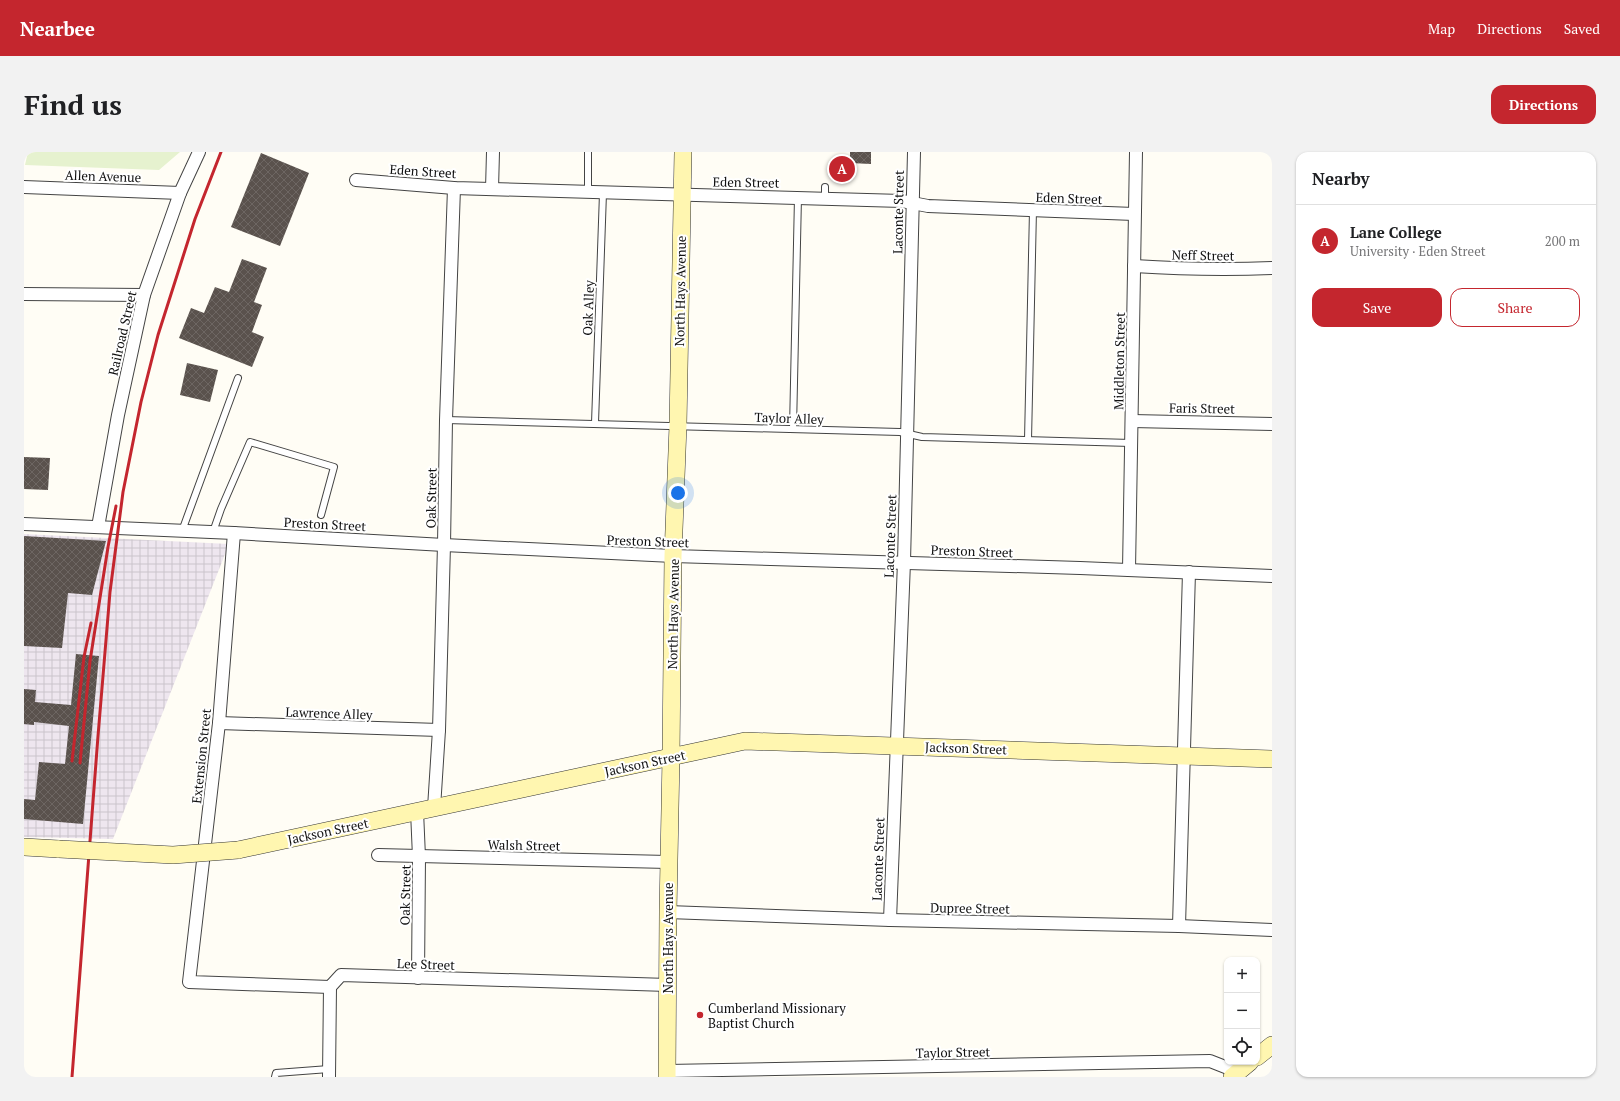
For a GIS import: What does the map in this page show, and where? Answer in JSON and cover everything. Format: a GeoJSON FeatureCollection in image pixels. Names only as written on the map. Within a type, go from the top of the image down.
{"type":"FeatureCollection","features":[{"type":"Feature","properties":{"kind":"street","name":"Railroad Street"},"geometry":{"type":"LineString","coordinates":[[98,528],[118,415],[144,295],[180,193],[199,152]]}},
{"type":"Feature","properties":{"kind":"street"},"geometry":{"type":"LineString","coordinates":[[492,189],[493,152]]}},
{"type":"Feature","properties":{"kind":"street","name":"North Hays Avenue"},"geometry":{"type":"LineString","coordinates":[[667,1074],[668,862],[671,758],[673,556],[678,426],[681,195],[683,152]]}},
{"type":"Feature","properties":{"kind":"street","name":"Laconte Street"},"geometry":{"type":"LineString","coordinates":[[890,920],[904,562],[914,152]]}},
{"type":"Feature","properties":{"kind":"street","name":"Middleton Street"},"geometry":{"type":"LineString","coordinates":[[1129,570],[1136,152]]}},
{"type":"Feature","properties":{"kind":"street","name":"Eden Street"},"geometry":{"type":"LineString","coordinates":[[356,180],[454,188],[588,193],[798,198],[825,193],[902,201],[928,206],[1134,214]]}},
{"type":"Feature","properties":{"kind":"street","name":"Allen Avenue"},"geometry":{"type":"LineString","coordinates":[[24,187],[180,193]]}},
{"type":"Feature","properties":{"kind":"street","name":"Oak Street"},"geometry":{"type":"LineString","coordinates":[[434,808],[439,730],[446,420],[454,188]]}},
{"type":"Feature","properties":{"kind":"street","name":"Neff Street"},"geometry":{"type":"LineString","coordinates":[[1134,266],[1234,270],[1272,268]]}},
{"type":"Feature","properties":{"kind":"street"},"geometry":{"type":"LineString","coordinates":[[24,294],[144,295]]}},
{"type":"Feature","properties":{"kind":"street","name":"Faris Street"},"geometry":{"type":"LineString","coordinates":[[1132,421],[1272,424]]}},
{"type":"Feature","properties":{"kind":"street","name":"Preston Street"},"geometry":{"type":"LineString","coordinates":[[24,524],[234,533],[673,556],[904,562],[1272,576]]}},
{"type":"Feature","properties":{"kind":"street","name":"Extension Street"},"geometry":{"type":"LineString","coordinates":[[234,533],[219,724],[189,982],[330,987]]}},
{"type":"Feature","properties":{"kind":"street"},"geometry":{"type":"LineString","coordinates":[[1179,926],[1190,572]]}},
{"type":"Feature","properties":{"kind":"street","name":"Lawrence Alley"},"geometry":{"type":"LineString","coordinates":[[219,724],[439,730]]}},
{"type":"Feature","properties":{"kind":"street","name":"Jackson Street"},"geometry":{"type":"LineString","coordinates":[[24,847],[173,855],[238,850],[745,741],[1272,759]]}},
{"type":"Feature","properties":{"kind":"street","name":"Oak Street"},"geometry":{"type":"LineString","coordinates":[[417,812],[419,856],[418,978]]}},
{"type":"Feature","properties":{"kind":"street","name":"Walsh Street"},"geometry":{"type":"LineString","coordinates":[[378,855],[668,862]]}},
{"type":"Feature","properties":{"kind":"street","name":"Dupree Street"},"geometry":{"type":"LineString","coordinates":[[668,912],[890,920],[1179,926],[1272,930]]}},
{"type":"Feature","properties":{"kind":"street","name":"Lee Street"},"geometry":{"type":"LineString","coordinates":[[330,987],[341,975],[668,985]]}},
{"type":"Feature","properties":{"kind":"street"},"geometry":{"type":"LineString","coordinates":[[329,1073],[330,987]]}},
{"type":"Feature","properties":{"kind":"street"},"geometry":{"type":"LineString","coordinates":[[1260,1055],[1272,1045]]}},
{"type":"Feature","properties":{"kind":"street","name":"Taylor Street"},"geometry":{"type":"LineString","coordinates":[[667,1074],[1210,1061],[1240,1070]]}},
{"type":"Feature","properties":{"kind":"lane"},"geometry":{"type":"LineString","coordinates":[[588,152],[588,193]]}},
{"type":"Feature","properties":{"kind":"lane","name":"Oak Alley"},"geometry":{"type":"LineString","coordinates":[[595,424],[603,193]]}},
{"type":"Feature","properties":{"kind":"lane"},"geometry":{"type":"LineString","coordinates":[[793,429],[798,198]]}},
{"type":"Feature","properties":{"kind":"lane"},"geometry":{"type":"LineString","coordinates":[[1028,440],[1033,210]]}},
{"type":"Feature","properties":{"kind":"lane"},"geometry":{"type":"LineString","coordinates":[[182,531],[238,378]]}},
{"type":"Feature","properties":{"kind":"lane","name":"Taylor Alley"},"geometry":{"type":"LineString","coordinates":[[446,420],[793,429],[907,434],[922,437],[1131,443]]}},
{"type":"Feature","properties":{"kind":"lane"},"geometry":{"type":"LineString","coordinates":[[213,532],[221,509],[250,442],[334,467],[321,515]]}},
{"type":"Feature","properties":{"kind":"lane"},"geometry":{"type":"LineString","coordinates":[[276,1077],[276,1073],[329,1073]]}},
{"type":"Feature","properties":{"kind":"shaded area"},"geometry":{"type":"Polygon","coordinates":[[[24,534],[229,544],[113,839],[24,837],[24,534]]]}},
{"type":"Feature","properties":{"kind":"green space"},"geometry":{"type":"Polygon","coordinates":[[[28,152],[180,152],[159,170],[25,165],[28,152]]]}},
{"type":"Feature","properties":{"kind":"building"},"geometry":{"type":"Polygon","coordinates":[[[850,152],[871,152],[871,164],[850,163],[850,152]]]}},
{"type":"Feature","properties":{"kind":"building"},"geometry":{"type":"Polygon","coordinates":[[[261,153],[309,173],[280,246],[231,227],[261,153]]]}},
{"type":"Feature","properties":{"kind":"building"},"geometry":{"type":"Polygon","coordinates":[[[242,259],[267,268],[254,302],[262,305],[252,332],[264,337],[252,367],[179,338],[191,308],[204,313],[215,287],[229,292],[242,259]]]}},
{"type":"Feature","properties":{"kind":"building"},"geometry":{"type":"Polygon","coordinates":[[[187,363],[218,370],[210,402],[180,395],[187,363]]]}},
{"type":"Feature","properties":{"kind":"building"},"geometry":{"type":"Polygon","coordinates":[[[24,457],[50,458],[48,490],[24,489],[24,457]]]}},
{"type":"Feature","properties":{"kind":"building"},"geometry":{"type":"Polygon","coordinates":[[[24,536],[106,541],[92,595],[68,593],[62,648],[24,646],[24,536]]]}},
{"type":"Feature","properties":{"kind":"building"},"geometry":{"type":"Polygon","coordinates":[[[76,654],[99,656],[83,824],[24,819],[24,799],[35,800],[39,762],[65,764],[69,726],[34,722],[34,725],[24,724],[24,689],[36,690],[35,702],[71,705],[76,654]]]}},
{"type":"Feature","properties":{"kind":"railway"},"geometry":{"type":"LineString","coordinates":[[72,1077],[110,592],[123,492],[141,402],[158,335],[195,219],[221,152]]}},
{"type":"Feature","properties":{"kind":"railway"},"geometry":{"type":"LineString","coordinates":[[80,763],[90,661],[116,506]]}},
{"type":"Feature","properties":{"kind":"railway"},"geometry":{"type":"LineString","coordinates":[[72,761],[84,657],[91,623]]}},
{"type":"Feature","properties":{"kind":"place","name":"Lane College"},"geometry":{"type":"Point","coordinates":[842,169]}},
{"type":"Feature","properties":{"kind":"place","name":"Cumberland Missionary Baptist Church"},"geometry":{"type":"Point","coordinates":[700,1015]}}]}
